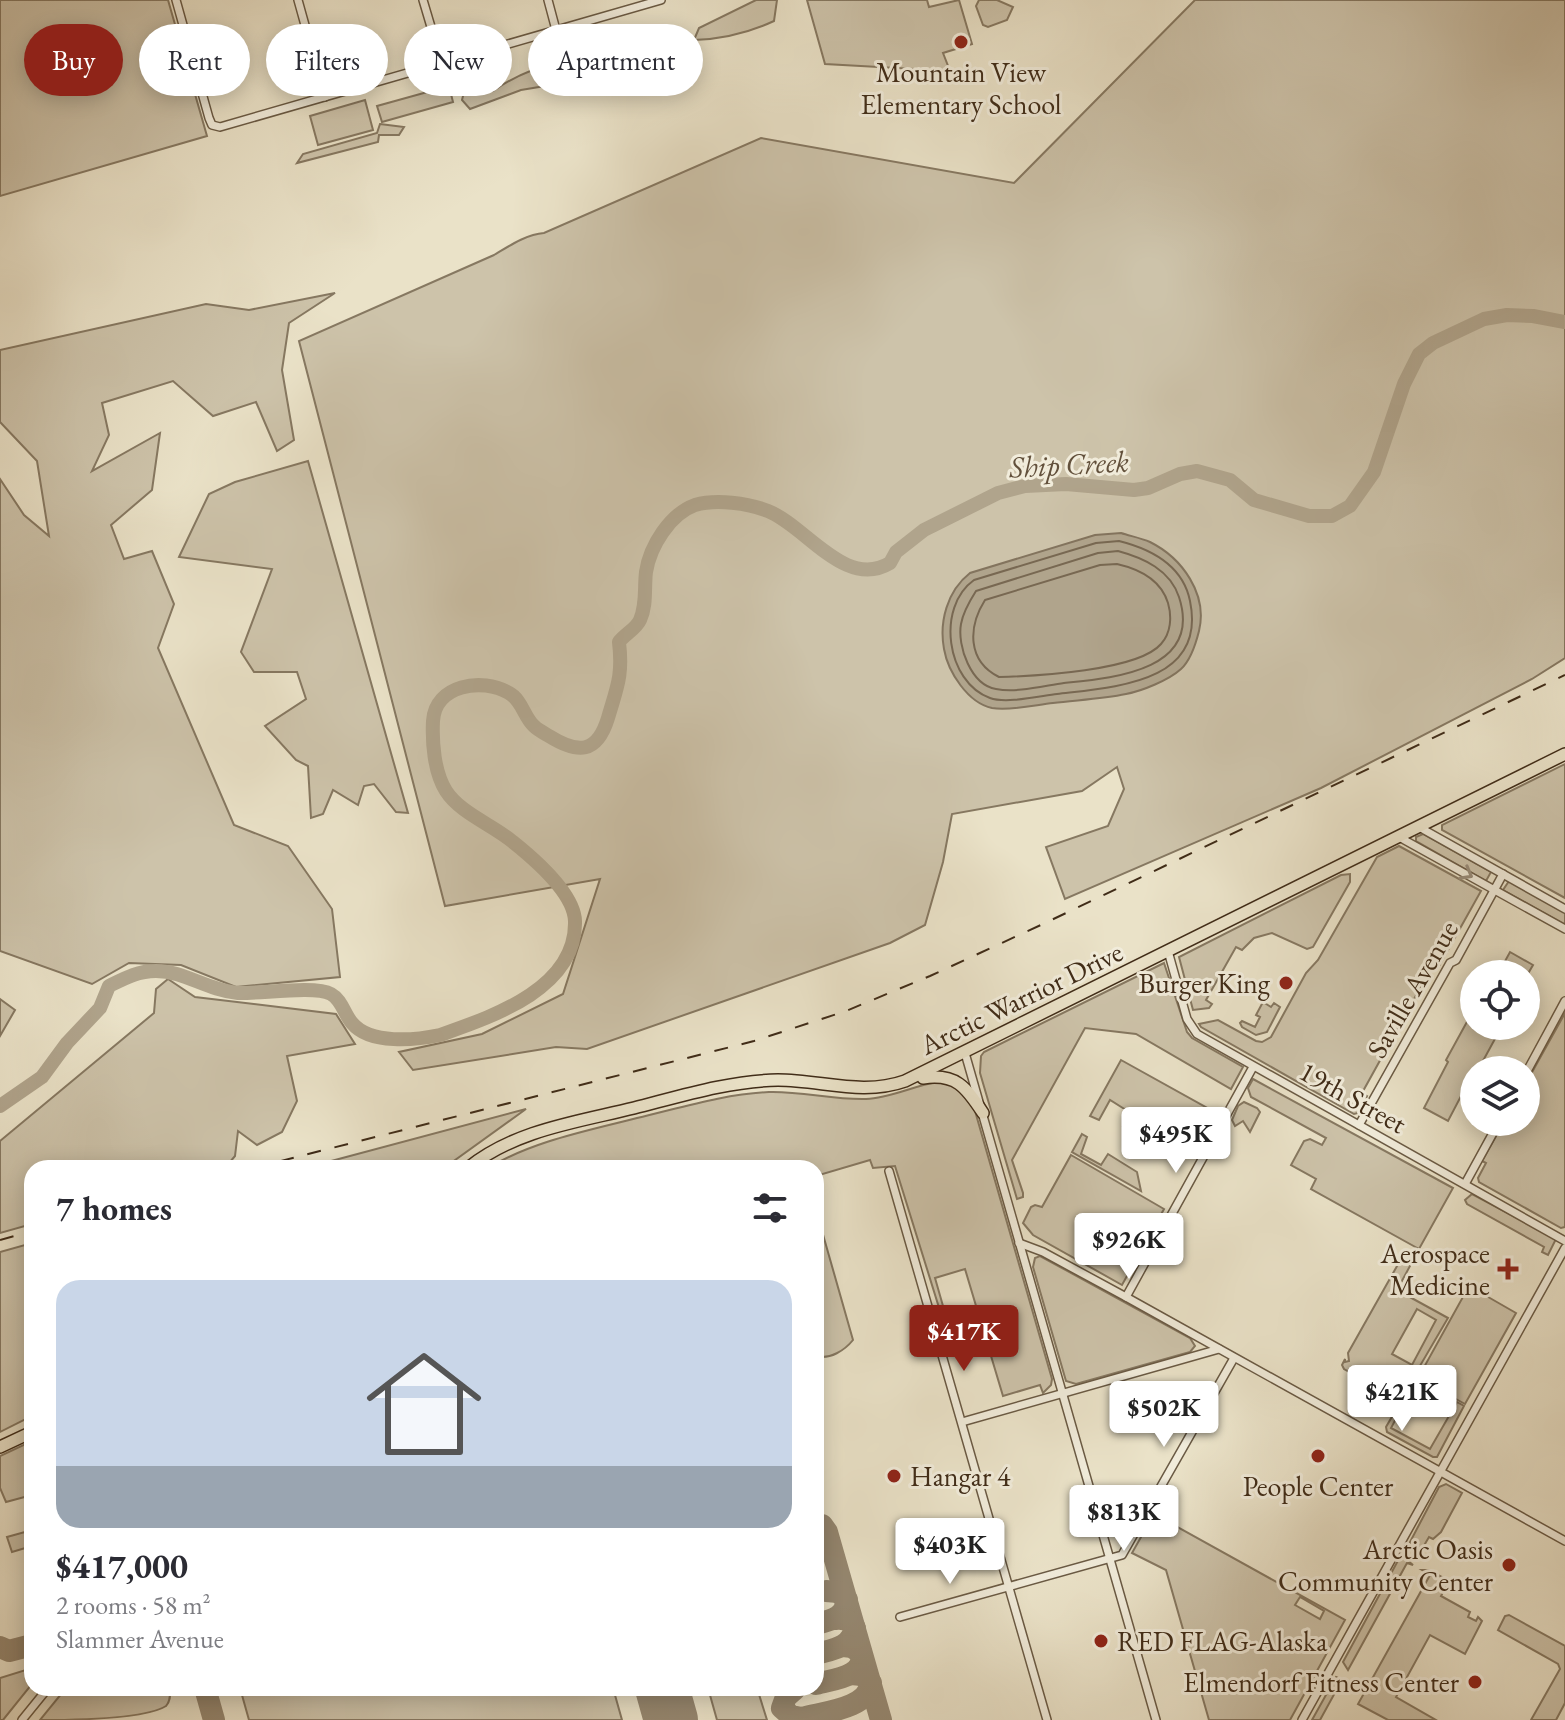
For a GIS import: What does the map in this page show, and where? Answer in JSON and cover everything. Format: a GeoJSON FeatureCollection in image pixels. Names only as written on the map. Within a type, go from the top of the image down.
{"type":"FeatureCollection","features":[{"type":"Feature","properties":{"kind":"main road","name":"Arctic Warrior Drive"},"geometry":{"type":"LineString","coordinates":[[480,1160],[501,1146],[532,1134],[719,1086],[779,1080],[863,1089],[906,1080],[1565,754]]}},
{"type":"Feature","properties":{"kind":"main road"},"geometry":{"type":"LineString","coordinates":[[906,1080],[945,1077],[959,1082],[969,1090],[983,1113]]}},
{"type":"Feature","properties":{"kind":"main road"},"geometry":{"type":"LineString","coordinates":[[0,1447],[24,1436]]}},
{"type":"Feature","properties":{"kind":"street"},"geometry":{"type":"LineString","coordinates":[[176,0],[212,125],[220,127],[404,75]]}},
{"type":"Feature","properties":{"kind":"street"},"geometry":{"type":"LineString","coordinates":[[298,0],[325,97]]}},
{"type":"Feature","properties":{"kind":"street"},"geometry":{"type":"LineString","coordinates":[[423,0],[430,24]]}},
{"type":"Feature","properties":{"kind":"street"},"geometry":{"type":"LineString","coordinates":[[548,0],[554,24]]}},
{"type":"Feature","properties":{"kind":"street"},"geometry":{"type":"LineString","coordinates":[[577,24],[661,0]]}},
{"type":"Feature","properties":{"kind":"street"},"geometry":{"type":"LineString","coordinates":[[1419,827],[1565,909]]}},
{"type":"Feature","properties":{"kind":"street"},"geometry":{"type":"LineString","coordinates":[[1399,837],[1565,929]]}},
{"type":"Feature","properties":{"kind":"street","name":"Saville Avenue"},"geometry":{"type":"LineString","coordinates":[[1359,1125],[1503,874]]}},
{"type":"Feature","properties":{"kind":"street","name":"19th Street"},"geometry":{"type":"LineString","coordinates":[[1168,951],[1193,1031],[1565,1241]]}},
{"type":"Feature","properties":{"kind":"street"},"geometry":{"type":"LineString","coordinates":[[1535,1056],[1565,1001]]}},
{"type":"Feature","properties":{"kind":"street"},"geometry":{"type":"LineString","coordinates":[[965,1053],[1156,1720]]}},
{"type":"Feature","properties":{"kind":"street"},"geometry":{"type":"LineString","coordinates":[[1126,1297],[1253,1067]]}},
{"type":"Feature","properties":{"kind":"street"},"geometry":{"type":"LineString","coordinates":[[1465,1184],[1491,1136]]}},
{"type":"Feature","properties":{"kind":"street"},"geometry":{"type":"LineString","coordinates":[[889,1171],[1047,1720]]}},
{"type":"Feature","properties":{"kind":"street"},"geometry":{"type":"LineString","coordinates":[[1019,1243],[1043,1252],[1126,1297],[1565,1541]]}},
{"type":"Feature","properties":{"kind":"street"},"geometry":{"type":"LineString","coordinates":[[1302,1720],[1565,1248]]}},
{"type":"Feature","properties":{"kind":"street"},"geometry":{"type":"LineString","coordinates":[[962,1422],[1219,1349]]}},
{"type":"Feature","properties":{"kind":"street"},"geometry":{"type":"LineString","coordinates":[[900,1617],[1122,1555],[1234,1358]]}},
{"type":"Feature","properties":{"kind":"street"},"geometry":{"type":"LineString","coordinates":[[22,1720],[42,1696]]}},
{"type":"Feature","properties":{"kind":"shaded area"},"geometry":{"type":"Polygon","coordinates":[[[0,0],[168,0],[175,24],[139,24],[139,96],[196,96],[207,136],[0,196],[0,0]]]}},
{"type":"Feature","properties":{"kind":"shaded area"},"geometry":{"type":"Polygon","coordinates":[[[756,0],[777,0],[774,21],[755,29],[703,39],[703,26],[756,0]]]}},
{"type":"Feature","properties":{"kind":"shaded area"},"geometry":{"type":"Polygon","coordinates":[[[807,0],[927,0],[929,7],[959,0],[972,44],[943,53],[950,71],[825,64],[807,0]]]}},
{"type":"Feature","properties":{"kind":"shaded area"},"geometry":{"type":"Polygon","coordinates":[[[979,0],[997,0],[1013,7],[1007,20],[988,27],[983,25],[976,6],[979,0]]]}},
{"type":"Feature","properties":{"kind":"shaded area"},"geometry":{"type":"Polygon","coordinates":[[[1195,0],[1565,0],[1565,658],[1532,679],[1321,788],[1065,899],[1046,847],[1108,826],[1124,789],[1117,767],[1082,791],[952,814],[943,862],[925,925],[890,943],[587,1049],[556,1047],[413,1070],[399,1052],[482,1034],[563,994],[600,879],[445,906],[299,341],[494,255],[525,238],[544,233],[761,138],[1014,183],[1195,0]]]}},
{"type":"Feature","properties":{"kind":"shaded area"},"geometry":{"type":"Polygon","coordinates":[[[528,72],[528,89],[512,93],[512,79],[528,72]]]}},
{"type":"Feature","properties":{"kind":"shaded area"},"geometry":{"type":"Polygon","coordinates":[[[413,96],[452,96],[453,102],[382,122],[377,106],[413,96]]]}},
{"type":"Feature","properties":{"kind":"shaded area"},"geometry":{"type":"Polygon","coordinates":[[[463,96],[505,96],[470,109],[462,100],[463,96]]]}},
{"type":"Feature","properties":{"kind":"shaded area"},"geometry":{"type":"Polygon","coordinates":[[[365,100],[373,130],[318,145],[310,116],[365,100]]]}},
{"type":"Feature","properties":{"kind":"shaded area"},"geometry":{"type":"Polygon","coordinates":[[[380,124],[404,127],[399,135],[379,135],[378,142],[297,163],[303,154],[377,133],[380,124]]]}},
{"type":"Feature","properties":{"kind":"shaded area"},"geometry":{"type":"Polygon","coordinates":[[[335,293],[289,323],[282,370],[294,440],[277,451],[256,402],[213,416],[173,381],[102,403],[109,435],[92,471],[160,433],[152,490],[111,525],[124,559],[152,551],[174,604],[158,648],[234,825],[288,846],[332,909],[340,977],[236,987],[181,965],[129,963],[92,984],[0,951],[0,479],[24,515],[49,536],[37,461],[0,422],[0,350],[206,304],[249,310],[335,293]]]}},
{"type":"Feature","properties":{"kind":"shaded area"},"geometry":{"type":"Polygon","coordinates":[[[308,461],[408,813],[396,812],[374,784],[364,786],[358,805],[333,790],[323,814],[311,818],[308,766],[296,760],[265,726],[306,699],[297,672],[254,672],[241,652],[272,569],[179,557],[209,494],[235,482],[308,461]]]}},
{"type":"Feature","properties":{"kind":"shaded area"},"geometry":{"type":"Polygon","coordinates":[[[1565,764],[1565,898],[1442,830],[1442,825],[1565,764]]]}},
{"type":"Feature","properties":{"kind":"shaded area"},"geometry":{"type":"Polygon","coordinates":[[[1423,834],[1491,872],[1486,881],[1416,841],[1416,837],[1423,834]]]}},
{"type":"Feature","properties":{"kind":"shaded area"},"geometry":{"type":"Polygon","coordinates":[[[1399,846],[1481,891],[1439,966],[1434,963],[1362,1093],[1367,1096],[1358,1113],[1354,1114],[1199,1024],[1218,1020],[1256,1041],[1262,1042],[1271,1037],[1377,857],[1399,846]]]}},
{"type":"Feature","properties":{"kind":"shaded area"},"geometry":{"type":"Polygon","coordinates":[[[1350,874],[1350,882],[1313,947],[1307,949],[1272,933],[1254,938],[1242,950],[1236,947],[1206,1000],[1212,1004],[1209,1008],[1193,1010],[1179,957],[1341,875],[1350,874]]]}},
{"type":"Feature","properties":{"kind":"shaded area"},"geometry":{"type":"Polygon","coordinates":[[[1509,881],[1565,912],[1565,925],[1503,890],[1509,881]]]}},
{"type":"Feature","properties":{"kind":"shaded area"},"geometry":{"type":"Polygon","coordinates":[[[1510,952],[1524,960],[1506,960],[1510,952]]]}},
{"type":"Feature","properties":{"kind":"shaded area"},"geometry":{"type":"Polygon","coordinates":[[[1164,963],[1187,1032],[1192,1038],[1243,1067],[1231,1089],[1136,1034],[1085,1028],[1012,1160],[1023,1193],[1023,1197],[1017,1199],[980,1073],[981,1056],[1164,963]]]}},
{"type":"Feature","properties":{"kind":"shaded area"},"geometry":{"type":"Polygon","coordinates":[[[168,979],[195,997],[336,1014],[355,1044],[287,1056],[297,1101],[282,1132],[257,1145],[238,1131],[235,1156],[232,1160],[24,1160],[24,1226],[0,1233],[0,1141],[154,1013],[156,989],[168,979]]]}},
{"type":"Feature","properties":{"kind":"shaded area"},"geometry":{"type":"Polygon","coordinates":[[[0,999],[15,1010],[0,1036],[0,999]]]}},
{"type":"Feature","properties":{"kind":"shaded area"},"geometry":{"type":"Polygon","coordinates":[[[1263,1002],[1271,1007],[1274,1003],[1280,1007],[1267,1032],[1256,1035],[1240,1023],[1242,1021],[1255,1027],[1260,1017],[1256,1015],[1263,1002]]]}},
{"type":"Feature","properties":{"kind":"shaded area"},"geometry":{"type":"Polygon","coordinates":[[[1565,1013],[1565,1227],[1561,1228],[1479,1182],[1478,1178],[1486,1163],[1482,1161],[1496,1136],[1540,1136],[1540,1058],[1565,1013]]]}},
{"type":"Feature","properties":{"kind":"shaded area"},"geometry":{"type":"Polygon","coordinates":[[[1460,1034],[1460,1040],[1494,1040],[1486,1056],[1460,1056],[1460,1098],[1448,1121],[1424,1108],[1448,1062],[1446,1060],[1460,1034]]]}},
{"type":"Feature","properties":{"kind":"shaded area"},"geometry":{"type":"Polygon","coordinates":[[[1121,1060],[1218,1114],[1198,1149],[1179,1138],[1168,1137],[1151,1149],[1141,1149],[1146,1139],[1123,1126],[1129,1115],[1110,1100],[1099,1120],[1090,1116],[1121,1060]]]}},
{"type":"Feature","properties":{"kind":"shaded area"},"geometry":{"type":"Polygon","coordinates":[[[1253,1079],[1453,1188],[1419,1249],[1311,1189],[1316,1179],[1291,1165],[1304,1141],[1310,1139],[1322,1145],[1326,1138],[1251,1097],[1248,1088],[1253,1079]]]}},
{"type":"Feature","properties":{"kind":"shaded area"},"geometry":{"type":"Polygon","coordinates":[[[937,1082],[960,1087],[973,1104],[1052,1379],[1051,1385],[1043,1393],[1040,1385],[1003,1396],[965,1269],[935,1278],[945,1313],[941,1314],[895,1166],[873,1168],[870,1160],[824,1174],[824,1160],[503,1160],[561,1138],[719,1098],[769,1092],[866,1099],[937,1082]]]}},
{"type":"Feature","properties":{"kind":"shaded area"},"geometry":{"type":"Polygon","coordinates":[[[1244,1102],[1260,1112],[1250,1132],[1243,1121],[1235,1126],[1232,1120],[1238,1106],[1244,1102]]]}},
{"type":"Feature","properties":{"kind":"shaded area"},"geometry":{"type":"Polygon","coordinates":[[[526,1109],[455,1160],[335,1160],[526,1109]]]}},
{"type":"Feature","properties":{"kind":"shaded area"},"geometry":{"type":"Polygon","coordinates":[[[1082,1134],[1087,1137],[1081,1154],[1101,1165],[1108,1154],[1137,1172],[1141,1191],[1072,1152],[1082,1134]]]}},
{"type":"Feature","properties":{"kind":"shaded area"},"geometry":{"type":"Polygon","coordinates":[[[1071,1155],[1164,1209],[1122,1285],[1033,1235],[1023,1223],[1031,1207],[1042,1207],[1071,1155]]]}},
{"type":"Feature","properties":{"kind":"shaded area"},"geometry":{"type":"Polygon","coordinates":[[[1472,1194],[1556,1239],[1548,1255],[1542,1252],[1544,1247],[1467,1204],[1465,1200],[1472,1194]]]}},
{"type":"Feature","properties":{"kind":"shaded area"},"geometry":{"type":"Polygon","coordinates":[[[824,1238],[853,1340],[841,1351],[824,1357],[824,1238]]]}},
{"type":"Feature","properties":{"kind":"shaded area"},"geometry":{"type":"Polygon","coordinates":[[[24,1245],[24,1420],[0,1432],[0,1252],[24,1245]]]}},
{"type":"Feature","properties":{"kind":"shaded area"},"geometry":{"type":"Polygon","coordinates":[[[1040,1256],[1190,1338],[1195,1346],[1190,1352],[1076,1384],[1066,1381],[1033,1267],[1035,1258],[1040,1256]]]}},
{"type":"Feature","properties":{"kind":"shaded area"},"geometry":{"type":"Polygon","coordinates":[[[1401,1259],[1408,1260],[1410,1266],[1397,1290],[1448,1318],[1400,1400],[1344,1369],[1345,1359],[1345,1362],[1349,1361],[1348,1353],[1401,1259]],[[1417,1309],[1392,1354],[1412,1365],[1436,1320],[1417,1309]]]}},
{"type":"Feature","properties":{"kind":"shaded area"},"geometry":{"type":"Polygon","coordinates":[[[1469,1286],[1516,1313],[1465,1404],[1418,1378],[1469,1286]]]}},
{"type":"Feature","properties":{"kind":"shaded area"},"geometry":{"type":"Polygon","coordinates":[[[1414,1379],[1416,1381],[1391,1428],[1430,1449],[1457,1402],[1464,1406],[1437,1457],[1387,1432],[1386,1427],[1414,1379]]]}},
{"type":"Feature","properties":{"kind":"shaded area"},"geometry":{"type":"Polygon","coordinates":[[[24,1445],[24,1497],[6,1502],[0,1488],[0,1456],[24,1445]]]}},
{"type":"Feature","properties":{"kind":"shaded area"},"geometry":{"type":"Polygon","coordinates":[[[1446,1484],[1462,1493],[1441,1532],[1433,1539],[1429,1537],[1422,1549],[1410,1542],[1439,1487],[1446,1484]]]}},
{"type":"Feature","properties":{"kind":"shaded area"},"geometry":{"type":"Polygon","coordinates":[[[1154,1514],[1345,1620],[1290,1720],[1209,1720],[1166,1570],[1132,1553],[1154,1514]],[[1300,1597],[1295,1605],[1320,1619],[1324,1611],[1300,1597]]]}},
{"type":"Feature","properties":{"kind":"shaded area"},"geometry":{"type":"Polygon","coordinates":[[[24,1532],[24,1548],[12,1552],[7,1537],[24,1532]]]}},
{"type":"Feature","properties":{"kind":"shaded area"},"geometry":{"type":"Polygon","coordinates":[[[1401,1555],[1413,1565],[1407,1563],[1348,1670],[1343,1662],[1401,1555]]]}},
{"type":"Feature","properties":{"kind":"shaded area"},"geometry":{"type":"Polygon","coordinates":[[[1422,1570],[1429,1570],[1449,1581],[1441,1596],[1470,1612],[1468,1617],[1476,1621],[1478,1617],[1482,1621],[1465,1654],[1430,1635],[1396,1697],[1436,1720],[1388,1720],[1358,1704],[1430,1575],[1422,1570]]]}},
{"type":"Feature","properties":{"kind":"shaded area"},"geometry":{"type":"Polygon","coordinates":[[[1509,1615],[1565,1646],[1565,1703],[1556,1720],[1531,1720],[1560,1669],[1558,1664],[1498,1630],[1505,1616],[1509,1615]]]}},
{"type":"Feature","properties":{"kind":"shaded area"},"geometry":{"type":"Polygon","coordinates":[[[24,1670],[24,1694],[3,1720],[0,1720],[0,1678],[24,1670]]]}},
{"type":"Feature","properties":{"kind":"shaded area"},"geometry":{"type":"Polygon","coordinates":[[[1336,1677],[1342,1680],[1320,1720],[1312,1720],[1336,1677]]]}},
{"type":"Feature","properties":{"kind":"shaded area"},"geometry":{"type":"Polygon","coordinates":[[[60,1696],[170,1696],[166,1706],[141,1714],[40,1720],[60,1696]]]}},
{"type":"Feature","properties":{"kind":"shaded area"},"geometry":{"type":"Polygon","coordinates":[[[242,1696],[615,1696],[622,1720],[249,1720],[242,1696]]]}},
{"type":"Feature","properties":{"kind":"shaded area"},"geometry":{"type":"Polygon","coordinates":[[[710,1696],[760,1696],[767,1720],[717,1720],[710,1696]]]}},
{"type":"Feature","properties":{"kind":"water"},"geometry":{"type":"Polygon","coordinates":[[[1121,533],[1162,549],[1182,567],[1196,591],[1201,617],[1199,631],[1185,665],[1147,688],[1108,697],[1007,709],[983,705],[967,693],[950,667],[943,639],[946,608],[962,580],[970,573],[1095,535],[1121,533]]]}},
{"type":"Feature","properties":{"kind":"waterway","name":"Ship Creek"},"geometry":{"type":"LineString","coordinates":[[0,1106],[42,1077],[67,1043],[100,1008],[109,986],[143,972],[177,974],[238,993],[323,991],[338,1000],[360,1030],[394,1039],[430,1037],[461,1028],[506,1009],[547,982],[562,965],[572,945],[573,910],[560,888],[541,867],[505,836],[460,806],[446,791],[435,757],[433,721],[436,709],[442,699],[462,688],[474,685],[498,688],[513,696],[543,733],[569,746],[578,748],[592,744],[603,730],[616,689],[620,673],[619,642],[636,626],[642,614],[648,562],[663,532],[686,509],[712,502],[760,508],[782,519],[842,562],[857,568],[873,569],[890,563],[896,552],[924,530],[998,493],[1025,486],[1066,484],[1134,490],[1197,471],[1230,480],[1254,500],[1309,516],[1332,516],[1350,506],[1374,472],[1404,384],[1419,354],[1433,343],[1484,319],[1507,315],[1565,322]]}},
{"type":"Feature","properties":{"kind":"taxiway"},"geometry":{"type":"LineString","coordinates":[[824,1528],[881,1720]]}},
{"type":"Feature","properties":{"kind":"taxiway"},"geometry":{"type":"LineString","coordinates":[[824,1622],[843,1611],[847,1600],[838,1592],[826,1591]]}},
{"type":"Feature","properties":{"kind":"taxiway"},"geometry":{"type":"LineString","coordinates":[[824,1652],[840,1647],[853,1635],[855,1628],[851,1623],[835,1619]]}},
{"type":"Feature","properties":{"kind":"taxiway"},"geometry":{"type":"LineString","coordinates":[[824,1682],[847,1676],[858,1667],[861,1653],[843,1646]]}},
{"type":"Feature","properties":{"kind":"taxiway"},"geometry":{"type":"LineString","coordinates":[[0,1647],[9,1651],[24,1647]]}},
{"type":"Feature","properties":{"kind":"taxiway"},"geometry":{"type":"LineString","coordinates":[[787,1696],[782,1708],[791,1716],[802,1718],[853,1704],[862,1699],[871,1683],[862,1675],[851,1674]]}},
{"type":"Feature","properties":{"kind":"taxiway"},"geometry":{"type":"LineString","coordinates":[[207,1696],[214,1720]]}},
{"type":"Feature","properties":{"kind":"runway"},"geometry":{"type":"LineString","coordinates":[[664,1696],[671,1720]]}},
{"type":"Feature","properties":{"kind":"railway"},"geometry":{"type":"LineString","coordinates":[[285,1160],[754,1041],[846,1011],[1043,924],[1565,675]]}},
{"type":"Feature","properties":{"kind":"railway"},"geometry":{"type":"LineString","coordinates":[[0,1240],[24,1233]]}},
{"type":"Feature","properties":{"kind":"place","name":"Mountain View Elementary School"},"geometry":{"type":"Point","coordinates":[961,42]}},
{"type":"Feature","properties":{"kind":"place","name":"Burger King"},"geometry":{"type":"Point","coordinates":[1286,983]}},
{"type":"Feature","properties":{"kind":"place","name":"Aerospace Medicine"},"geometry":{"type":"Point","coordinates":[1508,1269]}},
{"type":"Feature","properties":{"kind":"place","name":"People Center"},"geometry":{"type":"Point","coordinates":[1318,1456]}},
{"type":"Feature","properties":{"kind":"place","name":"Hangar 4"},"geometry":{"type":"Point","coordinates":[894,1476]}},
{"type":"Feature","properties":{"kind":"place","name":"Arctic Oasis Community Center"},"geometry":{"type":"Point","coordinates":[1509,1565]}},
{"type":"Feature","properties":{"kind":"place","name":"RED FLAG-Alaska"},"geometry":{"type":"Point","coordinates":[1101,1641]}},
{"type":"Feature","properties":{"kind":"place","name":"Elmendorf Fitness Center"},"geometry":{"type":"Point","coordinates":[1475,1682]}}]}
